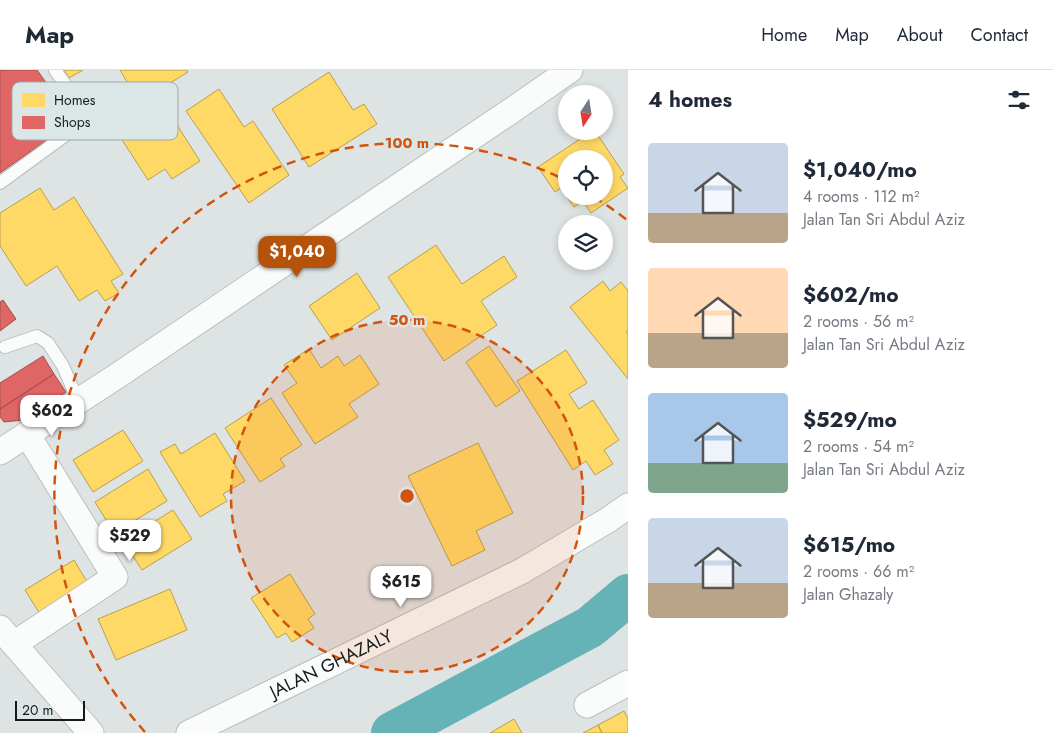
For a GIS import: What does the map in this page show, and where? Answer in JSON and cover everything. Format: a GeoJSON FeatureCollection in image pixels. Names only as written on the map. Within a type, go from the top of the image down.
{"type":"FeatureCollection","features":[{"type":"Feature","properties":{"kind":"street"},"geometry":{"type":"LineString","coordinates":[[91,733],[7,636],[115,577],[9,441],[78,401],[570,70]]}},
{"type":"Feature","properties":{"kind":"street","name":"JALAN GHAZALY"},"geometry":{"type":"LineString","coordinates":[[190,733],[522,572],[628,506]]}},
{"type":"Feature","properties":{"kind":"street"},"geometry":{"type":"LineString","coordinates":[[587,705],[628,683]]}},
{"type":"Feature","properties":{"kind":"lane"},"geometry":{"type":"LineString","coordinates":[[55,70],[64,82]]}},
{"type":"Feature","properties":{"kind":"lane"},"geometry":{"type":"LineString","coordinates":[[0,183],[59,140]]}},
{"type":"Feature","properties":{"kind":"lane"},"geometry":{"type":"LineString","coordinates":[[5,347],[37,336],[48,343],[63,366],[78,401]]}},
{"type":"Feature","properties":{"kind":"building: Homes"},"geometry":{"type":"Polygon","coordinates":[[[64,70],[83,70],[69,78],[64,70]]]}},
{"type":"Feature","properties":{"kind":"building: Homes"},"geometry":{"type":"Polygon","coordinates":[[[120,70],[187,70],[188,72],[172,82],[127,82],[120,70]]]}},
{"type":"Feature","properties":{"kind":"building: Homes"},"geometry":{"type":"Polygon","coordinates":[[[329,72],[353,110],[364,104],[377,124],[309,167],[272,109],[329,72]]]}},
{"type":"Feature","properties":{"kind":"building: Homes"},"geometry":{"type":"Polygon","coordinates":[[[219,89],[244,127],[253,121],[289,175],[249,203],[186,111],[219,89]]]}},
{"type":"Feature","properties":{"kind":"building: Homes"},"geometry":{"type":"Polygon","coordinates":[[[178,127],[200,161],[172,179],[165,169],[148,180],[122,140],[178,140],[178,127]]]}},
{"type":"Feature","properties":{"kind":"building: Homes"},"geometry":{"type":"Polygon","coordinates":[[[578,140],[601,140],[608,150],[564,150],[578,140]]]}},
{"type":"Feature","properties":{"kind":"building: Homes"},"geometry":{"type":"Polygon","coordinates":[[[558,154],[558,190],[555,192],[538,167],[558,154]]]}},
{"type":"Feature","properties":{"kind":"building: Homes"},"geometry":{"type":"Polygon","coordinates":[[[613,158],[624,174],[620,177],[628,188],[613,198],[613,158]]]}},
{"type":"Feature","properties":{"kind":"building: Homes"},"geometry":{"type":"Polygon","coordinates":[[[40,188],[54,210],[74,197],[123,274],[111,281],[119,293],[105,301],[97,290],[79,301],[57,266],[26,286],[0,246],[0,213],[40,188]]]}},
{"type":"Feature","properties":{"kind":"building: Homes"},"geometry":{"type":"Polygon","coordinates":[[[586,205],[603,205],[591,213],[586,205]]]}},
{"type":"Feature","properties":{"kind":"building: Homes"},"geometry":{"type":"Polygon","coordinates":[[[436,245],[462,284],[504,256],[517,277],[481,301],[497,325],[444,361],[388,277],[436,245]]]}},
{"type":"Feature","properties":{"kind":"building: Homes"},"geometry":{"type":"Polygon","coordinates":[[[357,273],[380,308],[332,340],[309,306],[357,273]]]}},
{"type":"Feature","properties":{"kind":"building: Homes"},"geometry":{"type":"Polygon","coordinates":[[[603,281],[610,291],[621,282],[628,291],[628,331],[626,332],[628,334],[628,379],[570,307],[603,281]]]}},
{"type":"Feature","properties":{"kind":"building: Homes"},"geometry":{"type":"Polygon","coordinates":[[[489,346],[520,391],[496,407],[466,362],[489,346]]]}},
{"type":"Feature","properties":{"kind":"building: Homes"},"geometry":{"type":"Polygon","coordinates":[[[309,349],[321,368],[338,356],[344,366],[360,355],[379,384],[349,404],[358,417],[315,444],[282,393],[297,383],[284,365],[309,349]]]}},
{"type":"Feature","properties":{"kind":"building: Homes"},"geometry":{"type":"Polygon","coordinates":[[[566,350],[587,383],[569,394],[579,409],[593,400],[619,440],[604,450],[613,464],[595,475],[586,461],[573,470],[517,381],[566,350]]]}},
{"type":"Feature","properties":{"kind":"building: Homes"},"geometry":{"type":"Polygon","coordinates":[[[271,398],[302,445],[280,459],[285,466],[260,482],[225,428],[271,398]]]}},
{"type":"Feature","properties":{"kind":"building: Homes"},"geometry":{"type":"Polygon","coordinates":[[[123,430],[143,461],[93,492],[73,460],[123,430]]]}},
{"type":"Feature","properties":{"kind":"building: Homes"},"geometry":{"type":"Polygon","coordinates":[[[215,433],[245,481],[223,494],[227,501],[200,517],[160,452],[175,444],[181,454],[215,433]]]}},
{"type":"Feature","properties":{"kind":"building: Homes"},"geometry":{"type":"Polygon","coordinates":[[[478,443],[513,513],[476,531],[485,550],[452,566],[408,476],[478,443]]]}},
{"type":"Feature","properties":{"kind":"building: Homes"},"geometry":{"type":"Polygon","coordinates":[[[148,469],[167,501],[114,533],[95,502],[148,469]]]}},
{"type":"Feature","properties":{"kind":"building: Homes"},"geometry":{"type":"Polygon","coordinates":[[[173,510],[192,539],[142,570],[123,541],[173,510]]]}},
{"type":"Feature","properties":{"kind":"building: Homes"},"geometry":{"type":"Polygon","coordinates":[[[74,560],[92,590],[43,619],[25,590],[74,560]]]}},
{"type":"Feature","properties":{"kind":"building: Homes"},"geometry":{"type":"Polygon","coordinates":[[[290,574],[315,614],[308,619],[314,628],[292,642],[286,633],[277,638],[251,598],[290,574]]]}},
{"type":"Feature","properties":{"kind":"building: Homes"},"geometry":{"type":"Polygon","coordinates":[[[170,589],[187,630],[116,660],[98,619],[170,589]]]}},
{"type":"Feature","properties":{"kind":"building: Homes"},"geometry":{"type":"Polygon","coordinates":[[[624,711],[628,719],[628,733],[602,733],[598,725],[624,711]]]}},
{"type":"Feature","properties":{"kind":"building: Homes"},"geometry":{"type":"Polygon","coordinates":[[[514,719],[522,733],[490,733],[514,719]]]}},
{"type":"Feature","properties":{"kind":"building: Homes"},"geometry":{"type":"Polygon","coordinates":[[[598,725],[602,733],[583,733],[598,725]]]}},
{"type":"Feature","properties":{"kind":"building: Shops"},"geometry":{"type":"Polygon","coordinates":[[[0,70],[37,70],[46,82],[12,82],[12,140],[47,140],[0,173],[0,70]]]}},
{"type":"Feature","properties":{"kind":"building: Shops"},"geometry":{"type":"Polygon","coordinates":[[[3,300],[16,319],[0,331],[0,302],[3,300]]]}},
{"type":"Feature","properties":{"kind":"building: Shops"},"geometry":{"type":"Polygon","coordinates":[[[43,356],[54,374],[0,409],[0,383],[43,356]]]}},
{"type":"Feature","properties":{"kind":"building: Shops"},"geometry":{"type":"Polygon","coordinates":[[[54,374],[66,392],[24,420],[4,422],[0,417],[0,409],[54,374]]]}},
{"type":"Feature","properties":{"kind":"waterway"},"geometry":{"type":"LineString","coordinates":[[392,733],[590,627],[628,595]]}}]}
